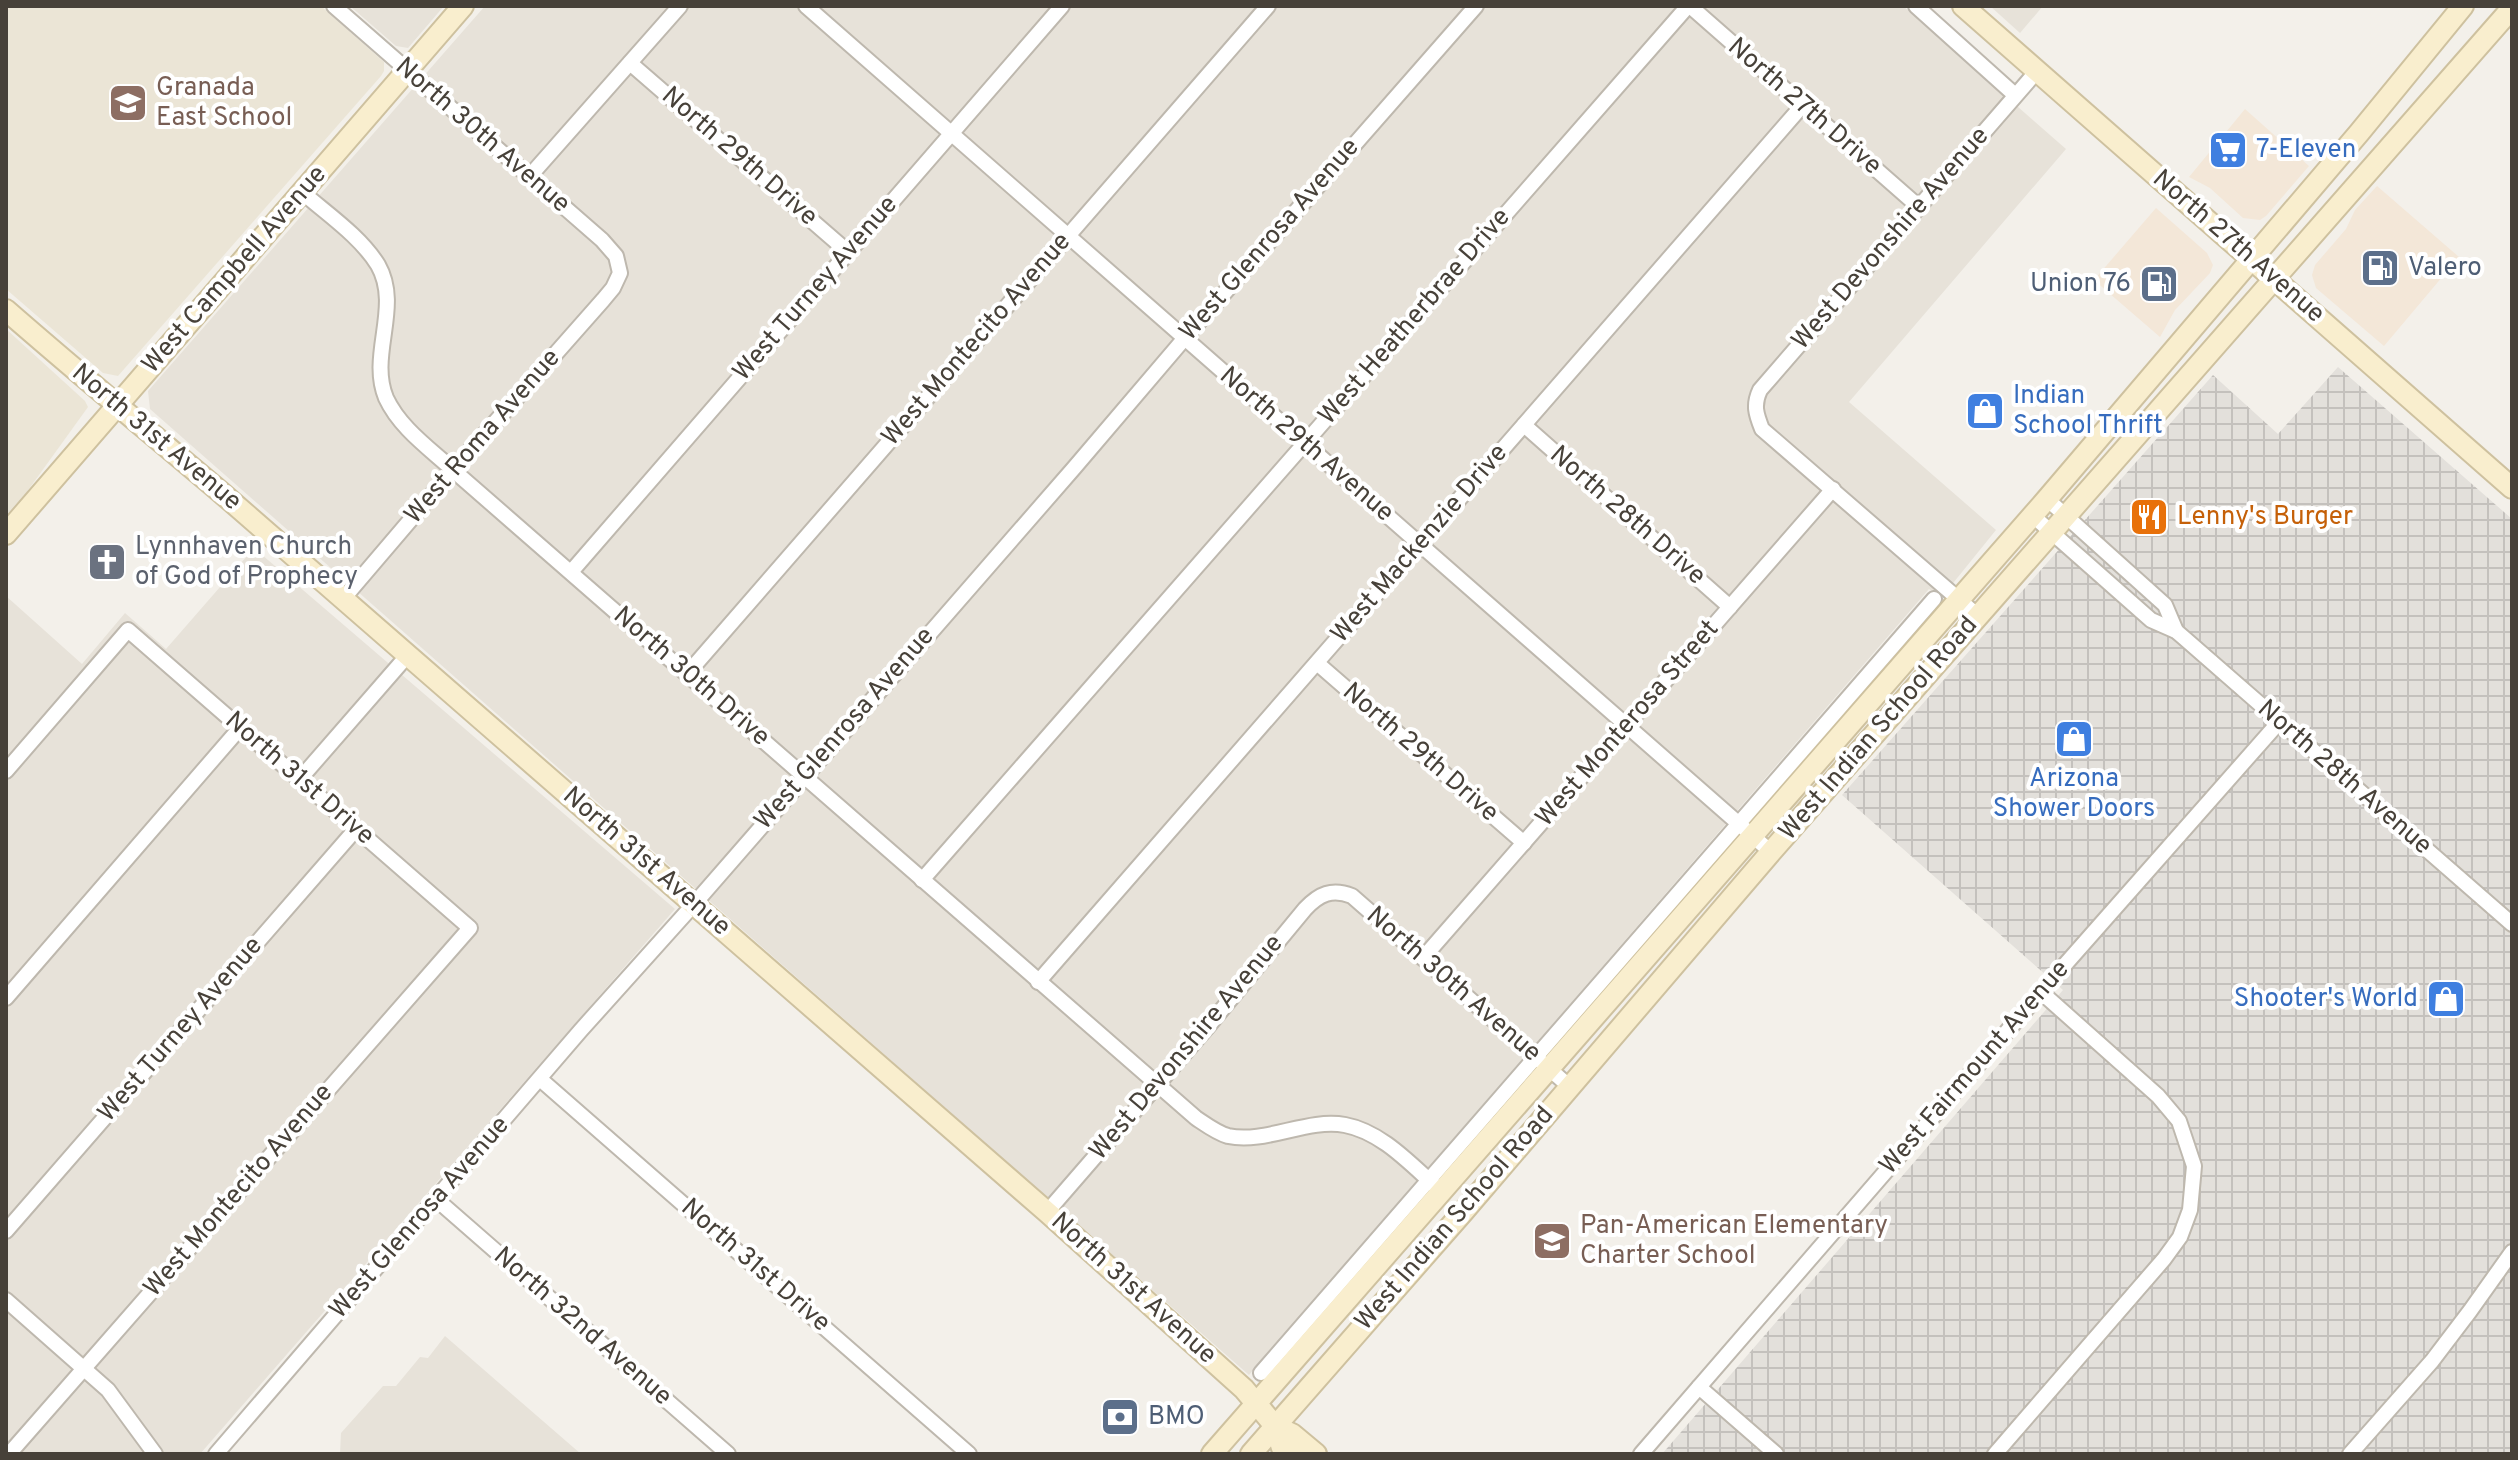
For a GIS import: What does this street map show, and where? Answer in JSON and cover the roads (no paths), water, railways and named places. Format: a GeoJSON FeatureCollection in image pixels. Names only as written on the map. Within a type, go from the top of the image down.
{"type":"FeatureCollection","features":[{"type":"Feature","properties":{"kind":"main road","name":"West Campbell Avenue"},"geometry":{"type":"LineString","coordinates":[[6,534],[463,6]]}},
{"type":"Feature","properties":{"kind":"main road","name":"North 27th Avenue"},"geometry":{"type":"LineString","coordinates":[[1963,6],[2512,488]]}},
{"type":"Feature","properties":{"kind":"main road","name":"West Indian School Road"},"geometry":{"type":"LineString","coordinates":[[1212,1454],[1541,1062],[1745,830],[1959,600],[2047,499],[2463,6]]}},
{"type":"Feature","properties":{"kind":"main road","name":"West Indian School Road"},"geometry":{"type":"LineString","coordinates":[[1251,1454],[1771,852],[2512,8]]}},
{"type":"Feature","properties":{"kind":"main road","name":"North 31st Avenue"},"geometry":{"type":"LineString","coordinates":[[6,310],[695,903],[1244,1389],[1275,1426],[1292,1434],[1316,1454]]}},
{"type":"Feature","properties":{"kind":"main road","name":"North 31st Avenue"},"geometry":{"type":"LineString","coordinates":[[1275,1426],[1282,1448],[1289,1454]]}},
{"type":"Feature","properties":{"kind":"street","name":"North 30th Avenue"},"geometry":{"type":"LineString","coordinates":[[334,6],[610,248],[616,256],[620,273]]}},
{"type":"Feature","properties":{"kind":"street"},"geometry":{"type":"LineString","coordinates":[[529,177],[680,6]]}},
{"type":"Feature","properties":{"kind":"street","name":"North 29th Avenue"},"geometry":{"type":"LineString","coordinates":[[806,6],[1771,852]]}},
{"type":"Feature","properties":{"kind":"street","name":"West Montecito Avenue"},"geometry":{"type":"LineString","coordinates":[[687,674],[1268,6]]}},
{"type":"Feature","properties":{"kind":"street","name":"West Glenrosa Avenue"},"geometry":{"type":"LineString","coordinates":[[216,1454],[1476,6]]}},
{"type":"Feature","properties":{"kind":"street","name":"North 27th Drive"},"geometry":{"type":"LineString","coordinates":[[1689,6],[1919,207]]}},
{"type":"Feature","properties":{"kind":"street","name":"West Heatherbrae Drive"},"geometry":{"type":"LineString","coordinates":[[922,880],[1689,6]]}},
{"type":"Feature","properties":{"kind":"street"},"geometry":{"type":"LineString","coordinates":[[1916,6],[2015,95]]}},
{"type":"Feature","properties":{"kind":"street","name":"West Turney Avenue"},"geometry":{"type":"LineString","coordinates":[[571,572],[951,133],[1054,9]]}},
{"type":"Feature","properties":{"kind":"street","name":"North 29th Drive"},"geometry":{"type":"LineString","coordinates":[[630,63],[848,252]]}},
{"type":"Feature","properties":{"kind":"street","name":"West Devonshire Avenue"},"geometry":{"type":"LineString","coordinates":[[1833,489],[1762,429],[1755,411],[1760,390],[2037,71]]}},
{"type":"Feature","properties":{"kind":"street","name":"West Mackenzie Drive"},"geometry":{"type":"LineString","coordinates":[[1038,982],[1802,106]]}},
{"type":"Feature","properties":{"kind":"street","name":"North 30th Drive"},"geometry":{"type":"LineString","coordinates":[[302,192],[357,241],[378,266],[387,294],[379,364],[385,395],[394,413],[410,431],[453,470],[1196,1118],[1227,1136],[1253,1137],[1305,1127],[1344,1124],[1386,1144],[1435,1186]]}},
{"type":"Feature","properties":{"kind":"street","name":"West Roma Avenue"},"geometry":{"type":"LineString","coordinates":[[343,599],[603,300],[620,273]]}},
{"type":"Feature","properties":{"kind":"street","name":"North 28th Drive"},"geometry":{"type":"LineString","coordinates":[[1524,425],[1730,607]]}},
{"type":"Feature","properties":{"kind":"street"},"geometry":{"type":"LineString","coordinates":[[1833,489],[1978,616]]}},
{"type":"Feature","properties":{"kind":"street","name":"West Monterosa Street"},"geometry":{"type":"LineString","coordinates":[[1423,958],[1833,489]]}},
{"type":"Feature","properties":{"kind":"street","name":"North 28th Avenue"},"geometry":{"type":"LineString","coordinates":[[2047,499],[2165,605],[2176,631]]}},
{"type":"Feature","properties":{"kind":"street","name":"North 28th Avenue"},"geometry":{"type":"LineString","coordinates":[[2032,515],[2151,620],[2176,631],[2512,924]]}},
{"type":"Feature","properties":{"kind":"street","name":"West Indian School Road"},"geometry":{"type":"LineString","coordinates":[[1745,830],[1934,599]]}},
{"type":"Feature","properties":{"kind":"street","name":"North 31st Drive"},"geometry":{"type":"LineString","coordinates":[[6,771],[128,630],[470,928]]}},
{"type":"Feature","properties":{"kind":"street"},"geometry":{"type":"LineString","coordinates":[[299,780],[407,656]]}},
{"type":"Feature","properties":{"kind":"street","name":"North 29th Drive"},"geometry":{"type":"LineString","coordinates":[[1317,663],[1524,843]]}},
{"type":"Feature","properties":{"kind":"street","name":"West Fairmount Avenue"},"geometry":{"type":"LineString","coordinates":[[1641,1454],[2280,721]]}},
{"type":"Feature","properties":{"kind":"street"},"geometry":{"type":"LineString","coordinates":[[6,998],[240,728]]}},
{"type":"Feature","properties":{"kind":"street","name":"West Turney Avenue"},"geometry":{"type":"LineString","coordinates":[[6,1231],[356,829]]}},
{"type":"Feature","properties":{"kind":"street","name":"North 30th Avenue"},"geometry":{"type":"LineString","coordinates":[[1333,891],[1352,896],[1570,1087]]}},
{"type":"Feature","properties":{"kind":"street","name":"West Devonshire Avenue"},"geometry":{"type":"LineString","coordinates":[[1047,1212],[1157,1087],[1313,900],[1333,891]]}},
{"type":"Feature","properties":{"kind":"street","name":"West Montecito Avenue"},"geometry":{"type":"LineString","coordinates":[[9,1454],[470,928]]}},
{"type":"Feature","properties":{"kind":"street"},"geometry":{"type":"LineString","coordinates":[[1995,1454],[2164,1259],[2180,1237],[2190,1210],[2194,1166],[2179,1121],[2158,1096],[2041,992]]}},
{"type":"Feature","properties":{"kind":"street","name":"North 31st Drive"},"geometry":{"type":"LineString","coordinates":[[540,1079],[969,1454]]}},
{"type":"Feature","properties":{"kind":"street","name":"West Indian School Road"},"geometry":{"type":"LineString","coordinates":[[1261,1373],[1435,1186]]}},
{"type":"Feature","properties":{"kind":"street","name":"North 32nd Avenue"},"geometry":{"type":"LineString","coordinates":[[436,1199],[728,1454]]}},
{"type":"Feature","properties":{"kind":"street"},"geometry":{"type":"LineString","coordinates":[[2350,1454],[2432,1361],[2512,1252]]}},
{"type":"Feature","properties":{"kind":"street"},"geometry":{"type":"LineString","coordinates":[[6,1300],[108,1390],[155,1454]]}},
{"type":"Feature","properties":{"kind":"street"},"geometry":{"type":"LineString","coordinates":[[1699,1387],[1776,1454]]}},
{"type":"Feature","properties":{"kind":"place","name":"Granada East School"},"geometry":{"type":"Point","coordinates":[128,103]}},
{"type":"Feature","properties":{"kind":"place","name":"7-Eleven"},"geometry":{"type":"Point","coordinates":[2228,150]}},
{"type":"Feature","properties":{"kind":"place","name":"Valero"},"geometry":{"type":"Point","coordinates":[2380,268]}},
{"type":"Feature","properties":{"kind":"place","name":"Union 76"},"geometry":{"type":"Point","coordinates":[2159,284]}},
{"type":"Feature","properties":{"kind":"place","name":"Indian School Thrift"},"geometry":{"type":"Point","coordinates":[1985,411]}},
{"type":"Feature","properties":{"kind":"place","name":"Lenny's Burger"},"geometry":{"type":"Point","coordinates":[2149,517]}},
{"type":"Feature","properties":{"kind":"place","name":"Lynnhaven Church of God of Prophecy"},"geometry":{"type":"Point","coordinates":[107,562]}},
{"type":"Feature","properties":{"kind":"place","name":"Arizona Shower Doors"},"geometry":{"type":"Point","coordinates":[2074,739]}},
{"type":"Feature","properties":{"kind":"place","name":"Shooter's World"},"geometry":{"type":"Point","coordinates":[2446,999]}},
{"type":"Feature","properties":{"kind":"place","name":"Pan-American Elementary Charter School"},"geometry":{"type":"Point","coordinates":[1552,1241]}},
{"type":"Feature","properties":{"kind":"place","name":"BMO"},"geometry":{"type":"Point","coordinates":[1120,1417]}}]}
